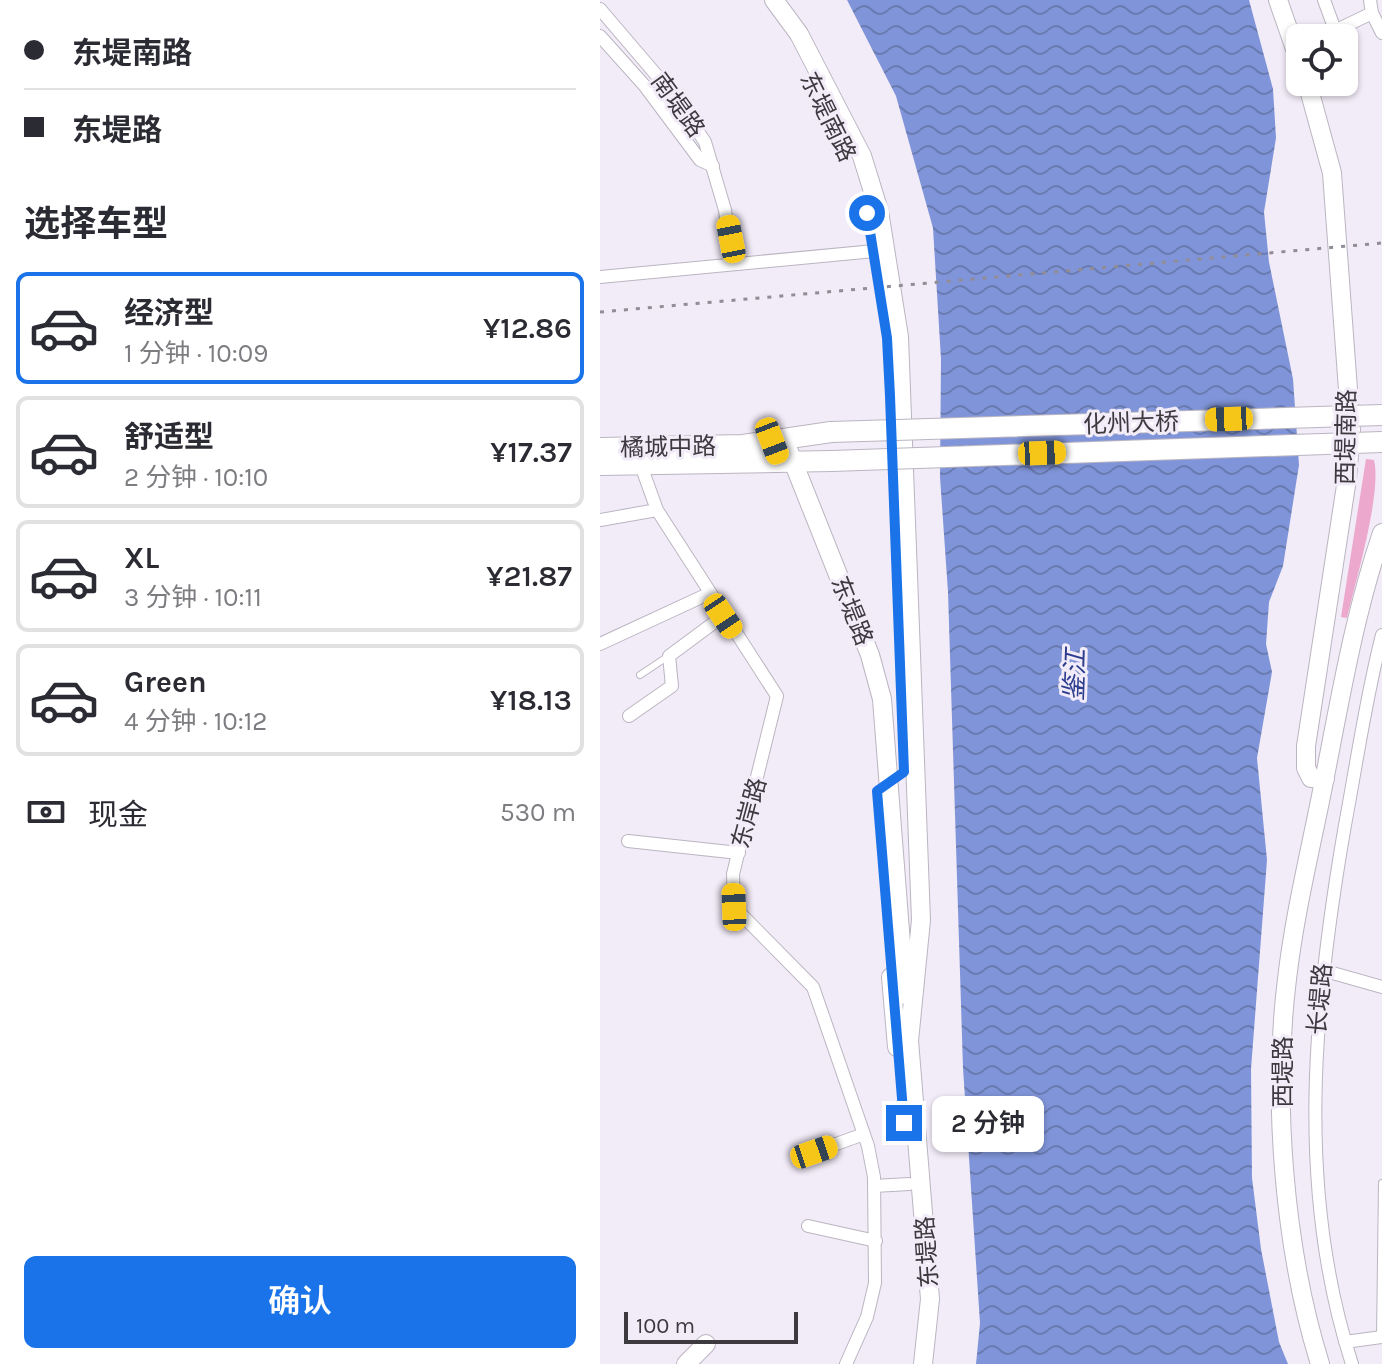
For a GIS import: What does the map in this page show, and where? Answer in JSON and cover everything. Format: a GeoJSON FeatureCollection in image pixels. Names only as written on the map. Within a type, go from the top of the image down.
{"type":"FeatureCollection","features":[{"type":"Feature","properties":{"kind":"main road","name":"东堤南路"},"geometry":{"type":"LineString","coordinates":[[759,0],[789,41],[850,160],[879,250],[901,380],[896,778]]}},
{"type":"Feature","properties":{"kind":"main road","name":"东堤南路"},"geometry":{"type":"LineString","coordinates":[[774,0],[799,34],[862,156],[879,211],[888,367],[898,668],[896,778]]}},
{"type":"Feature","properties":{"kind":"main road"},"geometry":{"type":"LineString","coordinates":[[1278,0],[1287,24]]}},
{"type":"Feature","properties":{"kind":"main road","name":"西堤南路"},"geometry":{"type":"LineString","coordinates":[[1311,96],[1332,173],[1351,430],[1347,479],[1306,746],[1311,778],[1325,779]]}},
{"type":"Feature","properties":{"kind":"main road","name":"化州大桥"},"geometry":{"type":"LineString","coordinates":[[831,432],[1382,415]]}},
{"type":"Feature","properties":{"kind":"main road","name":"橘城中路"},"geometry":{"type":"LineString","coordinates":[[600,465],[638,456],[831,432]]}},
{"type":"Feature","properties":{"kind":"main road","name":"东堤路"},"geometry":{"type":"LineString","coordinates":[[778,440],[874,670],[896,778],[909,1041],[930,1299],[923,1364]]}},
{"type":"Feature","properties":{"kind":"main road","name":"化州大桥"},"geometry":{"type":"LineString","coordinates":[[832,461],[1382,442]]}},
{"type":"Feature","properties":{"kind":"main road","name":"橘城中路"},"geometry":{"type":"LineString","coordinates":[[600,448],[638,456],[832,461]]}},
{"type":"Feature","properties":{"kind":"main road","name":"东堤路"},"geometry":{"type":"LineString","coordinates":[[787,461],[858,659],[874,727],[896,778],[909,1184],[918,1299],[911,1364]]}},
{"type":"Feature","properties":{"kind":"main road","name":"西堤路"},"geometry":{"type":"LineString","coordinates":[[1320,1364],[1295,1275],[1282,1058],[1287,978],[1301,887],[1350,644],[1382,533]]}},
{"type":"Feature","properties":{"kind":"main road"},"geometry":{"type":"LineString","coordinates":[[874,670],[898,668]]}},
{"type":"Feature","properties":{"kind":"main road"},"geometry":{"type":"LineString","coordinates":[[896,778],[921,920],[909,1041]]}},
{"type":"Feature","properties":{"kind":"main road"},"geometry":{"type":"LineString","coordinates":[[686,1364],[706,1344]]}},
{"type":"Feature","properties":{"kind":"street"},"geometry":{"type":"LineString","coordinates":[[1324,0],[1333,24]]}},
{"type":"Feature","properties":{"kind":"street"},"geometry":{"type":"LineString","coordinates":[[1345,24],[1374,7],[1382,33]]}},
{"type":"Feature","properties":{"kind":"street","name":"南堤路"},"geometry":{"type":"LineString","coordinates":[[600,9],[676,98],[705,142],[731,239],[732,264]]}},
{"type":"Feature","properties":{"kind":"street"},"geometry":{"type":"LineString","coordinates":[[600,36],[644,85],[700,160],[713,166]]}},
{"type":"Feature","properties":{"kind":"street"},"geometry":{"type":"LineString","coordinates":[[600,277],[879,250]]}},
{"type":"Feature","properties":{"kind":"street","name":"东岸路"},"geometry":{"type":"LineString","coordinates":[[638,456],[657,510],[708,594],[778,698],[733,874],[734,907],[813,987],[864,1134],[874,1186],[876,1241],[872,1298],[846,1364]]}},
{"type":"Feature","properties":{"kind":"street"},"geometry":{"type":"LineString","coordinates":[[600,520],[657,510]]}},
{"type":"Feature","properties":{"kind":"street"},"geometry":{"type":"LineString","coordinates":[[600,644],[708,594]]}},
{"type":"Feature","properties":{"kind":"street"},"geometry":{"type":"LineString","coordinates":[[629,716],[672,686],[669,656],[723,616]]}},
{"type":"Feature","properties":{"kind":"street","name":"长堤路"},"geometry":{"type":"LineString","coordinates":[[1352,1364],[1330,1285],[1316,1149],[1314,1083],[1322,970],[1360,738],[1382,635]]}},
{"type":"Feature","properties":{"kind":"street"},"geometry":{"type":"LineString","coordinates":[[628,841],[739,853]]}},
{"type":"Feature","properties":{"kind":"street"},"geometry":{"type":"LineString","coordinates":[[1322,970],[1382,987]]}},
{"type":"Feature","properties":{"kind":"street"},"geometry":{"type":"LineString","coordinates":[[814,1152],[864,1134]]}},
{"type":"Feature","properties":{"kind":"street"},"geometry":{"type":"LineString","coordinates":[[874,1186],[909,1184]]}},
{"type":"Feature","properties":{"kind":"street"},"geometry":{"type":"LineString","coordinates":[[808,1226],[876,1241]]}},
{"type":"Feature","properties":{"kind":"street"},"geometry":{"type":"LineString","coordinates":[[1345,1342],[1381,1338]]}},
{"type":"Feature","properties":{"kind":"lane"},"geometry":{"type":"LineString","coordinates":[[640,675],[669,656]]}},
{"type":"Feature","properties":{"kind":"lane"},"geometry":{"type":"LineString","coordinates":[[1381,1338],[1382,1183]]}},
{"type":"Feature","properties":{"kind":"shaded area"},"geometry":{"type":"Polygon","coordinates":[[[1366,459],[1374,460],[1374,493],[1367,537],[1347,618],[1341,617],[1366,459]]]}},
{"type":"Feature","properties":{"kind":"water","name":"鉴江"},"geometry":{"type":"Polygon","coordinates":[[[847,0],[1249,0],[1273,89],[1276,138],[1264,212],[1269,262],[1293,379],[1299,465],[1283,566],[1269,602],[1266,644],[1272,672],[1257,758],[1267,860],[1251,1069],[1252,1178],[1261,1249],[1279,1342],[1288,1364],[976,1364],[980,1323],[963,1068],[948,592],[940,477],[941,359],[933,228],[896,96],[847,0]]]}},
{"type":"Feature","properties":{"kind":"railway"},"geometry":{"type":"LineString","coordinates":[[600,312],[1382,243]]}},
{"type":"Feature","properties":{"kind":"route"},"geometry":{"type":"LineString","coordinates":[[867,213],[887,338],[890,396],[904,772],[877,791],[904,1123]]}}]}
